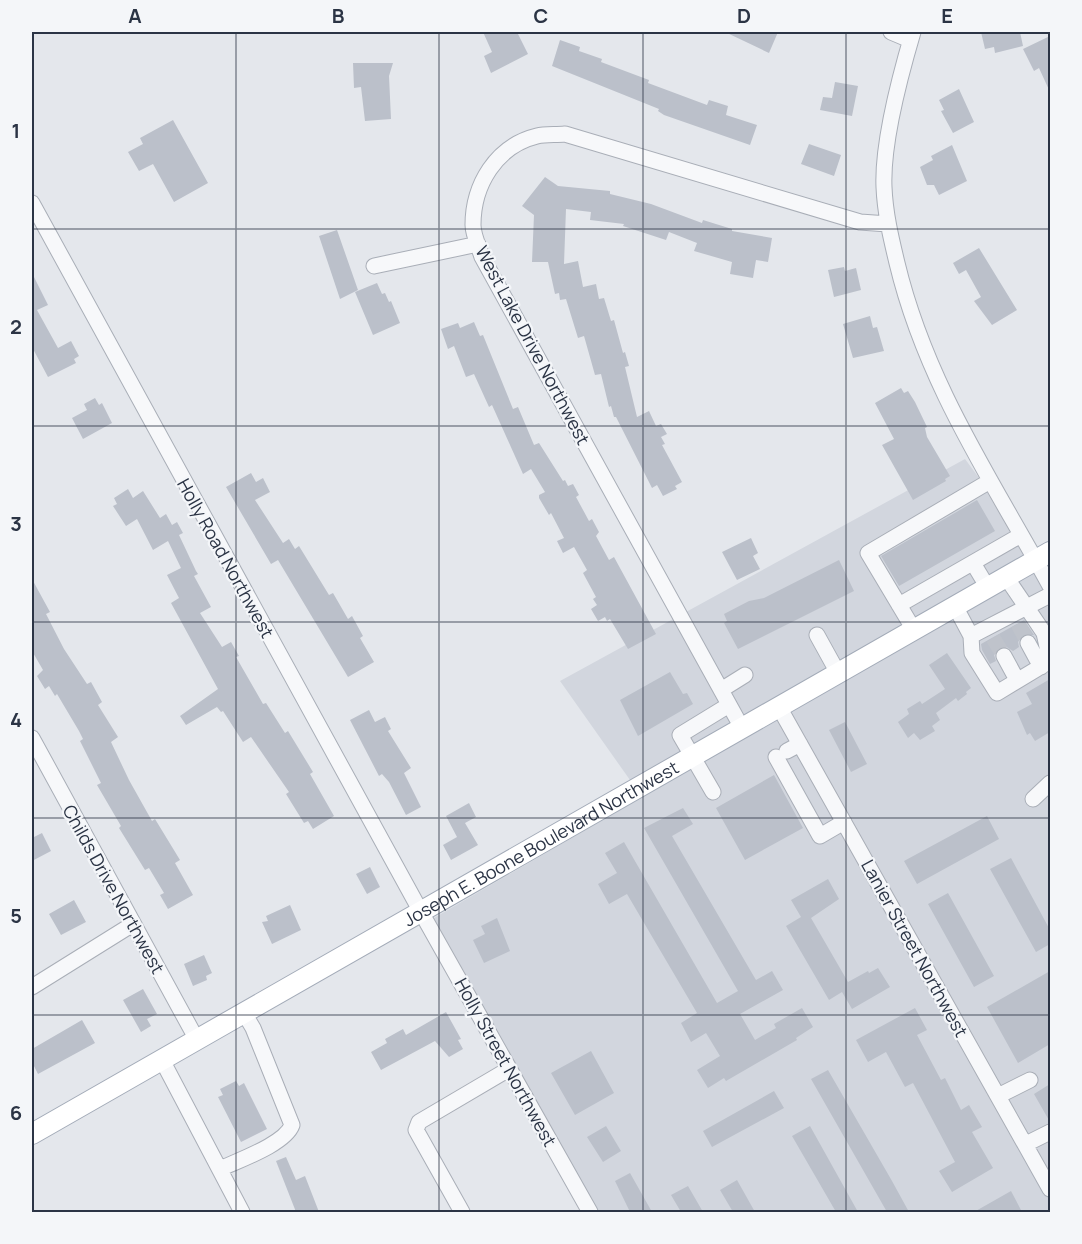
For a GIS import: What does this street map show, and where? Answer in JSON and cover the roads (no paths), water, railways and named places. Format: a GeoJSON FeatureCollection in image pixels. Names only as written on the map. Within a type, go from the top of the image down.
{"type":"FeatureCollection","features":[{"type":"Feature","properties":{"kind":"main road","name":"Joseph E. Boone Boulevard Northwest"},"geometry":{"type":"LineString","coordinates":[[32,1134],[1043,556]]}},
{"type":"Feature","properties":{"kind":"street"},"geometry":{"type":"LineString","coordinates":[[891,32],[912,36],[885,149],[884,187],[888,224],[906,302],[937,382],[1021,535],[1043,556],[1050,586]]}},
{"type":"Feature","properties":{"kind":"street","name":"West Lake Drive Northwest"},"geometry":{"type":"LineString","coordinates":[[742,728],[482,257],[473,227],[476,194],[489,168],[510,148],[536,136],[565,134],[860,222],[888,224]]}},
{"type":"Feature","properties":{"kind":"street","name":"Holly Road Northwest"},"geometry":{"type":"LineString","coordinates":[[32,203],[421,912]]}},
{"type":"Feature","properties":{"kind":"street"},"geometry":{"type":"LineString","coordinates":[[374,266],[478,244]]}},
{"type":"Feature","properties":{"kind":"street"},"geometry":{"type":"LineString","coordinates":[[914,630],[868,553],[990,481]]}},
{"type":"Feature","properties":{"kind":"street"},"geometry":{"type":"LineString","coordinates":[[899,605],[1021,535]]}},
{"type":"Feature","properties":{"kind":"street"},"geometry":{"type":"LineString","coordinates":[[973,563],[988,588]]}},
{"type":"Feature","properties":{"kind":"street"},"geometry":{"type":"LineString","coordinates":[[1006,577],[1044,633],[1047,663]]}},
{"type":"Feature","properties":{"kind":"street"},"geometry":{"type":"LineString","coordinates":[[971,636],[991,632],[1015,619],[1027,607],[1050,595]]}},
{"type":"Feature","properties":{"kind":"street"},"geometry":{"type":"LineString","coordinates":[[955,606],[971,636],[972,653],[997,693],[1047,663]]}},
{"type":"Feature","properties":{"kind":"street"},"geometry":{"type":"LineString","coordinates":[[817,635],[838,673]]}},
{"type":"Feature","properties":{"kind":"street"},"geometry":{"type":"LineString","coordinates":[[1028,643],[1047,663]]}},
{"type":"Feature","properties":{"kind":"street"},"geometry":{"type":"LineString","coordinates":[[1004,656],[1017,680]]}},
{"type":"Feature","properties":{"kind":"street"},"geometry":{"type":"LineString","coordinates":[[721,690],[745,675]]}},
{"type":"Feature","properties":{"kind":"street"},"geometry":{"type":"LineString","coordinates":[[713,792],[680,737],[681,732],[729,705]]}},
{"type":"Feature","properties":{"kind":"street","name":"Lanier Street Northwest"},"geometry":{"type":"LineString","coordinates":[[779,707],[788,751],[844,822],[1050,1189]]}},
{"type":"Feature","properties":{"kind":"street","name":"Childs Drive Northwest"},"geometry":{"type":"LineString","coordinates":[[32,738],[197,1040]]}},
{"type":"Feature","properties":{"kind":"street"},"geometry":{"type":"LineString","coordinates":[[788,751],[820,836],[844,822]]}},
{"type":"Feature","properties":{"kind":"street"},"geometry":{"type":"LineString","coordinates":[[1033,799],[1050,783]]}},
{"type":"Feature","properties":{"kind":"street","name":"Holly Street Northwest"},"geometry":{"type":"LineString","coordinates":[[421,912],[590,1212]]}},
{"type":"Feature","properties":{"kind":"street"},"geometry":{"type":"LineString","coordinates":[[32,987],[133,924]]}},
{"type":"Feature","properties":{"kind":"street"},"geometry":{"type":"LineString","coordinates":[[220,1169],[277,1141],[289,1132],[292,1125],[244,1013]]}},
{"type":"Feature","properties":{"kind":"street"},"geometry":{"type":"LineString","coordinates":[[162,1060],[242,1212]]}},
{"type":"Feature","properties":{"kind":"street"},"geometry":{"type":"LineString","coordinates":[[462,1212],[416,1130],[419,1122],[509,1069]]}},
{"type":"Feature","properties":{"kind":"street"},"geometry":{"type":"LineString","coordinates":[[999,1096],[1030,1080]]}},
{"type":"Feature","properties":{"kind":"street"},"geometry":{"type":"LineString","coordinates":[[1026,1144],[1050,1132]]}},
{"type":"Feature","properties":{"kind":"tunnel"},"geometry":{"type":"LineString","coordinates":[[1018,624],[1028,643]]}},
{"type":"Feature","properties":{"kind":"tunnel"},"geometry":{"type":"LineString","coordinates":[[993,638],[1004,656]]}}]}
